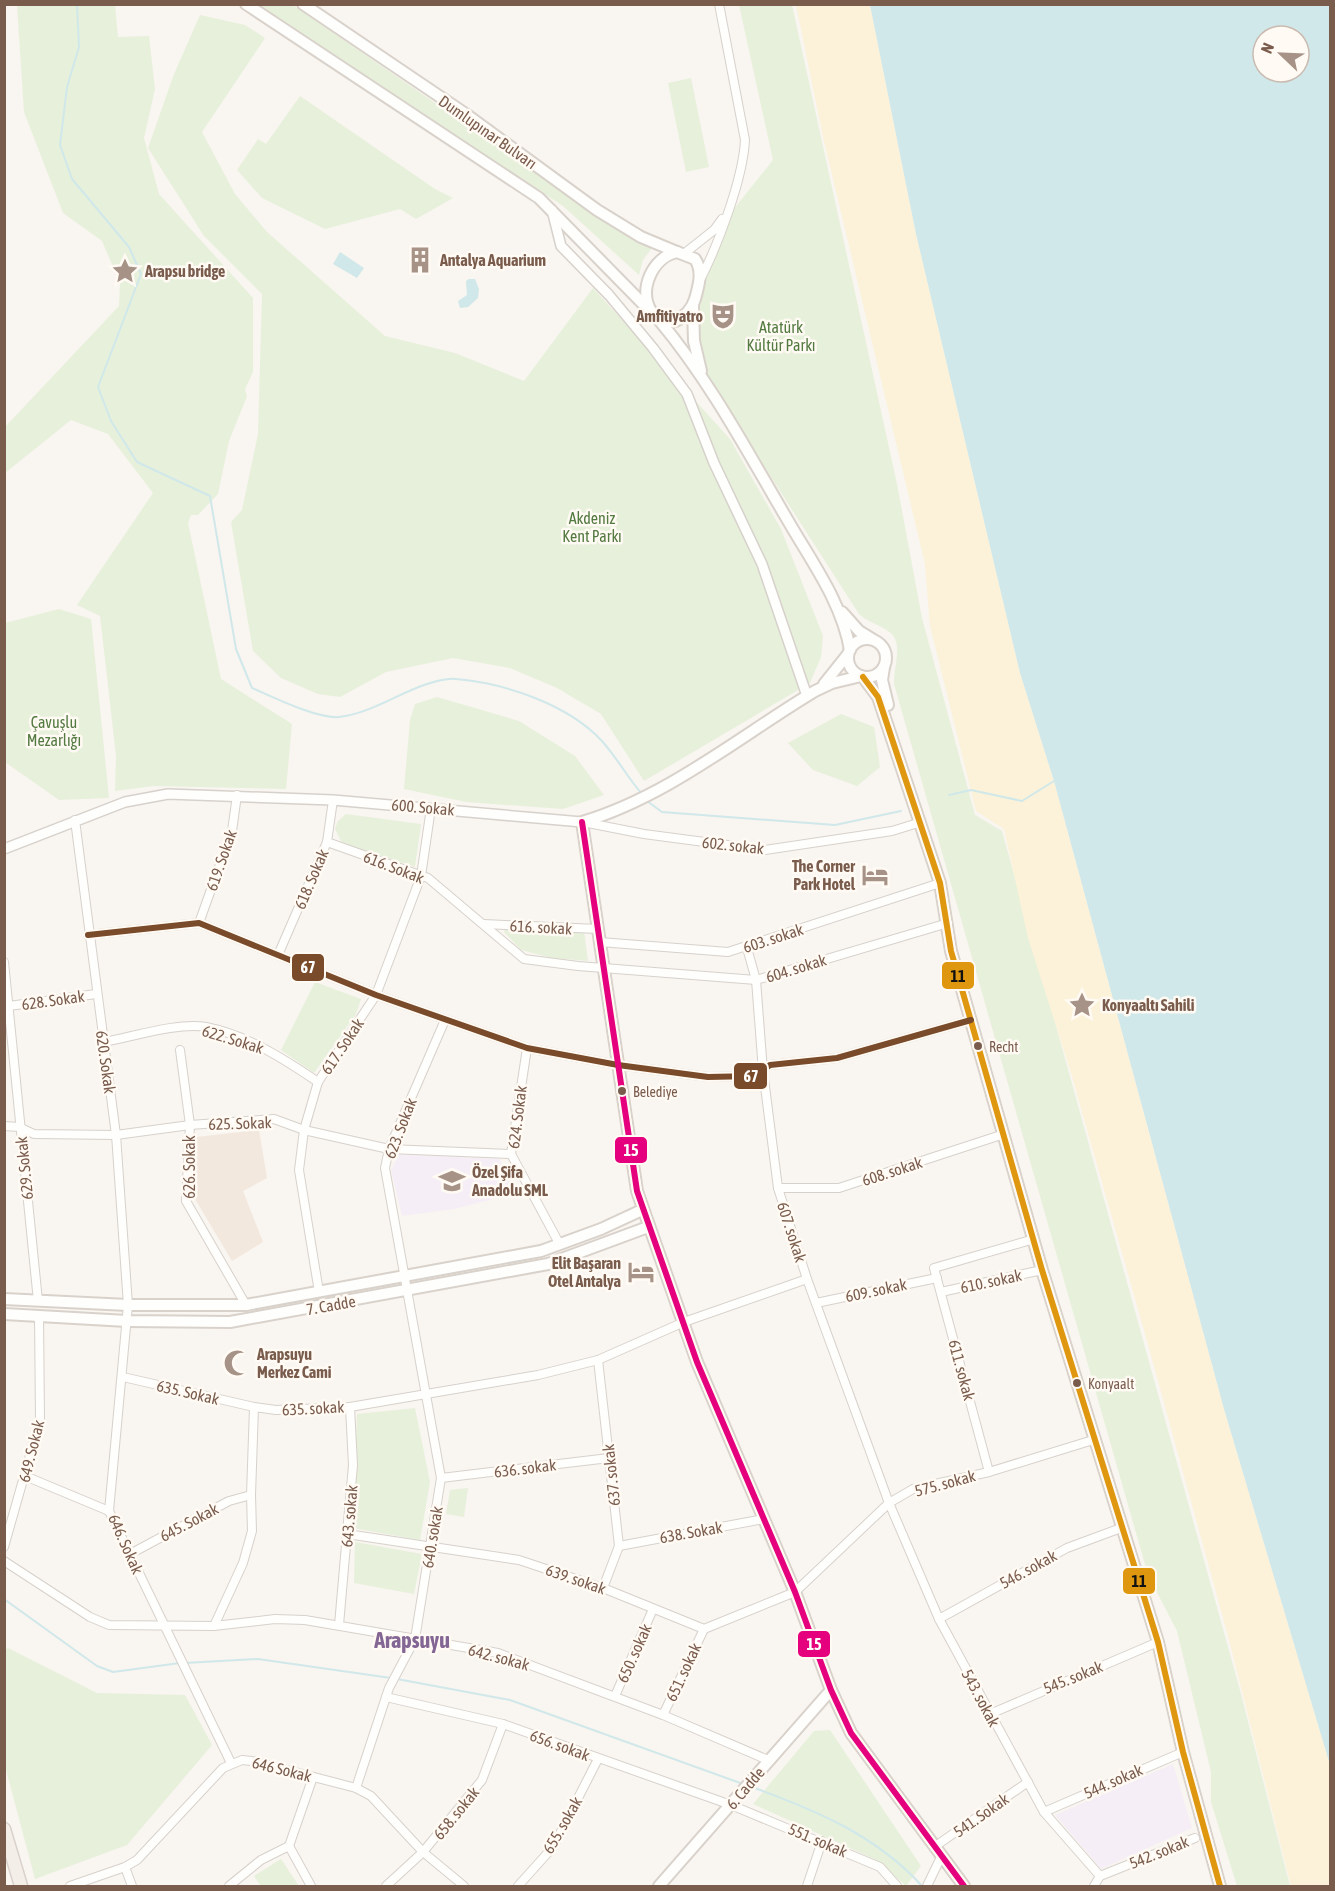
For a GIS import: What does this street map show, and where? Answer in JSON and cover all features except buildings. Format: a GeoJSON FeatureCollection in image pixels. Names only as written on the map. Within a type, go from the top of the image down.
{"type":"FeatureCollection","features":[{"type":"Feature","properties":{"kind":"main road","name":"Dumlupınar Bulvarı"},"geometry":{"type":"LineString","coordinates":[[246,4],[530,192],[552,210],[656,317],[703,377]]}},
{"type":"Feature","properties":{"kind":"main road","name":"Dumlupınar Bulvarı"},"geometry":{"type":"LineString","coordinates":[[303,4],[467,115],[597,210],[641,237],[681,253]]}},
{"type":"Feature","properties":{"kind":"main road"},"geometry":{"type":"LineString","coordinates":[[693,307],[687,315],[676,322],[656,317],[648,293],[651,273],[661,258],[681,253],[697,262],[700,281],[693,307],[694,341],[703,377],[838,607],[859,631],[884,648],[886,658],[883,689],[921,826]]}},
{"type":"Feature","properties":{"kind":"main road"},"geometry":{"type":"LineString","coordinates":[[838,607],[849,652],[850,667],[862,676],[878,697],[940,883],[951,951],[1042,1270],[1093,1440],[1158,1642],[1183,1752],[1220,1887]]}},
{"type":"Feature","properties":{"kind":"main road"},"geometry":{"type":"LineString","coordinates":[[811,693],[830,679],[856,642],[872,639]]}},
{"type":"Feature","properties":{"kind":"main road"},"geometry":{"type":"LineString","coordinates":[[811,693],[839,680],[877,674],[884,667]]}},
{"type":"Feature","properties":{"kind":"main road","name":"600. Sokak"},"geometry":{"type":"LineString","coordinates":[[582,822],[621,809],[658,790],[811,693]]}},
{"type":"Feature","properties":{"kind":"main road"},"geometry":{"type":"LineString","coordinates":[[582,822],[618,1065],[642,1210],[648,1227],[697,1362],[795,1592],[831,1690],[851,1733],[964,1887]]}},
{"type":"Feature","properties":{"kind":"main road","name":"7. Cadde"},"geometry":{"type":"LineString","coordinates":[[4,1299],[128,1305],[246,1305],[560,1245],[642,1210]]}},
{"type":"Feature","properties":{"kind":"main road","name":"7. Cadde"},"geometry":{"type":"LineString","coordinates":[[4,1314],[127,1321],[230,1322],[548,1264],[648,1227]]}},
{"type":"Feature","properties":{"kind":"main road","name":"6. Cadde"},"geometry":{"type":"LineString","coordinates":[[663,1885],[768,1760],[831,1690]]}},
{"type":"Feature","properties":{"kind":"main road"},"geometry":{"type":"LineString","coordinates":[[4,1829],[21,1887]]}},
{"type":"Feature","properties":{"kind":"street"},"geometry":{"type":"LineString","coordinates":[[700,281],[714,252],[744,158],[745,140],[719,4]]}},
{"type":"Feature","properties":{"kind":"street"},"geometry":{"type":"LineString","coordinates":[[552,210],[556,237],[561,246],[653,348],[687,394],[714,463],[762,564],[811,693]]}},
{"type":"Feature","properties":{"kind":"street"},"geometry":{"type":"LineString","coordinates":[[681,253],[714,230],[726,213]]}},
{"type":"Feature","properties":{"kind":"street","name":"600. Sokak"},"geometry":{"type":"LineString","coordinates":[[4,849],[125,802],[168,794],[333,800],[582,822]]}},
{"type":"Feature","properties":{"kind":"street","name":"619. Sokak"},"geometry":{"type":"LineString","coordinates":[[199,923],[232,831],[237,795]]}},
{"type":"Feature","properties":{"kind":"street","name":"618. Sokak"},"geometry":{"type":"LineString","coordinates":[[278,955],[327,842],[333,800]]}},
{"type":"Feature","properties":{"kind":"street","name":"617. Sokak"},"geometry":{"type":"LineString","coordinates":[[319,1292],[299,1170],[304,1130],[318,1082],[376,995],[421,876],[431,808]]}},
{"type":"Feature","properties":{"kind":"street","name":"620. Sokak"},"geometry":{"type":"LineString","coordinates":[[75,820],[88,934],[116,1135],[128,1305]]}},
{"type":"Feature","properties":{"kind":"street","name":"602. sokak"},"geometry":{"type":"LineString","coordinates":[[582,822],[765,850],[921,826]]}},
{"type":"Feature","properties":{"kind":"street","name":"616. Sokak"},"geometry":{"type":"LineString","coordinates":[[327,842],[428,878],[524,959],[578,966],[604,966]]}},
{"type":"Feature","properties":{"kind":"street","name":"603. sokak"},"geometry":{"type":"LineString","coordinates":[[600,942],[728,952],[747,948],[940,883]]}},
{"type":"Feature","properties":{"kind":"street"},"geometry":{"type":"LineString","coordinates":[[88,934],[199,923],[376,995],[527,1048],[618,1065],[708,1077],[755,1076],[770,1065],[837,1058],[971,1020]]}},
{"type":"Feature","properties":{"kind":"street","name":"604. sokak"},"geometry":{"type":"LineString","coordinates":[[604,966],[756,980],[948,923]]}},
{"type":"Feature","properties":{"kind":"street","name":"616. sokak"},"geometry":{"type":"LineString","coordinates":[[484,924],[598,929]]}},
{"type":"Feature","properties":{"kind":"street","name":"607. sokak"},"geometry":{"type":"LineString","coordinates":[[747,948],[756,980],[763,1071],[778,1188],[807,1279],[889,1503]]}},
{"type":"Feature","properties":{"kind":"street","name":"629. Sokak"},"geometry":{"type":"LineString","coordinates":[[4,962],[38,1302]]}},
{"type":"Feature","properties":{"kind":"street","name":"628. Sokak"},"geometry":{"type":"LineString","coordinates":[[9,1006],[96,994]]}},
{"type":"Feature","properties":{"kind":"street","name":"623. Sokak"},"geometry":{"type":"LineString","coordinates":[[406,1276],[385,1168],[388,1149],[445,1020]]}},
{"type":"Feature","properties":{"kind":"street","name":"622. Sokak"},"geometry":{"type":"LineString","coordinates":[[104,1042],[177,1028],[205,1027],[269,1050],[318,1082]]}},
{"type":"Feature","properties":{"kind":"street","name":"624. Sokak"},"geometry":{"type":"LineString","coordinates":[[527,1048],[511,1154],[560,1245]]}},
{"type":"Feature","properties":{"kind":"street","name":"626. Sokak"},"geometry":{"type":"LineString","coordinates":[[180,1050],[190,1125],[186,1201],[246,1305]]}},
{"type":"Feature","properties":{"kind":"street","name":"625. Sokak"},"geometry":{"type":"LineString","coordinates":[[4,1126],[19,1126],[34,1134],[116,1135],[190,1125],[274,1119],[304,1130],[388,1149],[511,1154]]}},
{"type":"Feature","properties":{"kind":"street","name":"608. sokak"},"geometry":{"type":"LineString","coordinates":[[778,1188],[839,1188],[1004,1134]]}},
{"type":"Feature","properties":{"kind":"street","name":"611. sokak"},"geometry":{"type":"LineString","coordinates":[[989,1472],[934,1268],[1035,1239]]}},
{"type":"Feature","properties":{"kind":"street","name":"610. sokak"},"geometry":{"type":"LineString","coordinates":[[941,1292],[1042,1270]]}},
{"type":"Feature","properties":{"kind":"street","name":"640. sokak"},"geometry":{"type":"LineString","coordinates":[[356,1788],[389,1688],[415,1639],[441,1478],[406,1276]]}},
{"type":"Feature","properties":{"kind":"street","name":"609. sokak"},"geometry":{"type":"LineString","coordinates":[[816,1303],[937,1278]]}},
{"type":"Feature","properties":{"kind":"street","name":"635. sokak"},"geometry":{"type":"LineString","coordinates":[[254,1407],[276,1410],[350,1407],[538,1375],[598,1360],[684,1322],[807,1279]]}},
{"type":"Feature","properties":{"kind":"street","name":"646. Sokak"},"geometry":{"type":"LineString","coordinates":[[128,1305],[109,1511],[231,1763]]}},
{"type":"Feature","properties":{"kind":"street","name":"649. Sokak"},"geometry":{"type":"LineString","coordinates":[[4,1547],[40,1420],[39,1316]]}},
{"type":"Feature","properties":{"kind":"street","name":"637. sokak"},"geometry":{"type":"LineString","coordinates":[[598,1360],[619,1546],[603,1588]]}},
{"type":"Feature","properties":{"kind":"street","name":"635. Sokak"},"geometry":{"type":"LineString","coordinates":[[123,1377],[254,1407]]}},
{"type":"Feature","properties":{"kind":"street"},"geometry":{"type":"LineString","coordinates":[[4,1561],[99,1622],[118,1627],[163,1624],[214,1626],[249,1547],[253,1515],[251,1495],[254,1407]]}},
{"type":"Feature","properties":{"kind":"street","name":"643. sokak"},"geometry":{"type":"LineString","coordinates":[[339,1625],[353,1465],[350,1407]]}},
{"type":"Feature","properties":{"kind":"street","name":"575. sokak"},"geometry":{"type":"LineString","coordinates":[[795,1592],[889,1503],[913,1490],[989,1472],[1093,1440]]}},
{"type":"Feature","properties":{"kind":"street","name":"636. sokak"},"geometry":{"type":"LineString","coordinates":[[441,1478],[609,1458]]}},
{"type":"Feature","properties":{"kind":"street"},"geometry":{"type":"LineString","coordinates":[[25,1476],[109,1511]]}},
{"type":"Feature","properties":{"kind":"street","name":"645. Sokak"},"geometry":{"type":"LineString","coordinates":[[130,1554],[229,1501],[251,1495]]}},
{"type":"Feature","properties":{"kind":"street","name":"543. sokak"},"geometry":{"type":"LineString","coordinates":[[889,1503],[939,1619],[1044,1812],[1100,1876]]}},
{"type":"Feature","properties":{"kind":"street","name":"638. Sokak"},"geometry":{"type":"LineString","coordinates":[[619,1546],[764,1519]]}},
{"type":"Feature","properties":{"kind":"street","name":"546. sokak"},"geometry":{"type":"LineString","coordinates":[[939,1619],[1067,1548],[1121,1528]]}},
{"type":"Feature","properties":{"kind":"street","name":"639. sokak"},"geometry":{"type":"LineString","coordinates":[[347,1534],[519,1560],[603,1588],[704,1629]]}},
{"type":"Feature","properties":{"kind":"street"},"geometry":{"type":"LineString","coordinates":[[704,1629],[795,1592]]}},
{"type":"Feature","properties":{"kind":"street","name":"650. sokak"},"geometry":{"type":"LineString","coordinates":[[615,1696],[653,1609]]}},
{"type":"Feature","properties":{"kind":"street","name":"642. sokak"},"geometry":{"type":"LineString","coordinates":[[214,1626],[274,1619],[339,1625],[498,1653],[663,1715],[768,1760]]}},
{"type":"Feature","properties":{"kind":"street","name":"651. sokak"},"geometry":{"type":"LineString","coordinates":[[663,1715],[704,1629]]}},
{"type":"Feature","properties":{"kind":"street","name":"545. sokak"},"geometry":{"type":"LineString","coordinates":[[990,1714],[1158,1642]]}},
{"type":"Feature","properties":{"kind":"street","name":"656. sokak"},"geometry":{"type":"LineString","coordinates":[[386,1697],[503,1724],[731,1805]]}},
{"type":"Feature","properties":{"kind":"street","name":"658. sokak"},"geometry":{"type":"LineString","coordinates":[[386,1887],[423,1852],[482,1780],[503,1724]]}},
{"type":"Feature","properties":{"kind":"street","name":"544. sokak"},"geometry":{"type":"LineString","coordinates":[[1044,1812],[1183,1752]]}},
{"type":"Feature","properties":{"kind":"street","name":"655. sokak"},"geometry":{"type":"LineString","coordinates":[[519,1887],[553,1847],[598,1759]]}},
{"type":"Feature","properties":{"kind":"street","name":"646 Sokak"},"geometry":{"type":"LineString","coordinates":[[70,1887],[125,1867],[137,1860],[223,1768],[231,1763],[252,1761],[356,1788],[371,1796],[423,1852],[464,1887]]}},
{"type":"Feature","properties":{"kind":"street"},"geometry":{"type":"LineString","coordinates":[[229,1887],[261,1860],[289,1846],[313,1777]]}},
{"type":"Feature","properties":{"kind":"street","name":"541. Sokak"},"geometry":{"type":"LineString","coordinates":[[934,1847],[1028,1782]]}},
{"type":"Feature","properties":{"kind":"street","name":"551. sokak"},"geometry":{"type":"LineString","coordinates":[[731,1805],[880,1867],[897,1887]]}},
{"type":"Feature","properties":{"kind":"street","name":"542. sokak"},"geometry":{"type":"LineString","coordinates":[[1100,1876],[1195,1838]]}},
{"type":"Feature","properties":{"kind":"street"},"geometry":{"type":"LineString","coordinates":[[807,1887],[822,1841]]}},
{"type":"Feature","properties":{"kind":"street"},"geometry":{"type":"LineString","coordinates":[[289,1846],[311,1887]]}},
{"type":"Feature","properties":{"kind":"street"},"geometry":{"type":"LineString","coordinates":[[927,1887],[941,1857]]}},
{"type":"Feature","properties":{"kind":"street"},"geometry":{"type":"LineString","coordinates":[[125,1867],[132,1887]]}},
{"type":"Feature","properties":{"kind":"street"},"geometry":{"type":"LineString","coordinates":[[1094,1887],[1100,1876]]}},
{"type":"Feature","properties":{"kind":"shaded area"},"geometry":{"type":"Polygon","coordinates":[[[259,1130],[267,1178],[243,1191],[263,1242],[232,1261],[192,1194],[197,1137],[259,1130]]]}},
{"type":"Feature","properties":{"kind":"shaded area","name":"Özel Şifa Anadolu SML"},"geometry":{"type":"Polygon","coordinates":[[[399,1154],[499,1159],[517,1193],[454,1209],[402,1216],[391,1170],[399,1154]]]}},
{"type":"Feature","properties":{"kind":"shaded area"},"geometry":{"type":"Polygon","coordinates":[[[1173,1764],[1192,1828],[1101,1869],[1055,1815],[1173,1764]]]}},
{"type":"Feature","properties":{"kind":"green space"},"geometry":{"type":"Polygon","coordinates":[[[17,5],[115,5],[118,37],[149,36],[155,89],[144,138],[159,194],[253,298],[253,372],[245,389],[247,396],[229,441],[218,494],[198,515],[191,515],[188,523],[221,679],[292,724],[286,789],[154,786],[115,791],[116,756],[100,616],[77,605],[153,493],[108,434],[71,420],[5,473],[5,427],[119,306],[120,283],[102,241],[63,213],[24,112],[17,5]]]}},
{"type":"Feature","properties":{"kind":"green space"},"geometry":{"type":"Polygon","coordinates":[[[258,5],[293,5],[590,210],[652,248],[643,260],[639,275],[563,206],[258,5]]]}},
{"type":"Feature","properties":{"kind":"green space","name":"Atatürk Kültür Parkı"},"geometry":{"type":"Polygon","coordinates":[[[739,5],[792,5],[897,484],[922,618],[975,815],[1002,831],[1241,1694],[1290,1886],[1237,1886],[1211,1802],[1211,1772],[1177,1631],[1148,1575],[894,684],[896,641],[888,631],[859,614],[719,396],[707,373],[700,351],[697,322],[703,287],[733,210],[773,160],[739,5]]]}},
{"type":"Feature","properties":{"kind":"green space","name":"Akdeniz Kent Parkı"},"geometry":{"type":"Polygon","coordinates":[[[200,15],[245,25],[265,38],[202,132],[235,194],[267,232],[385,336],[455,353],[524,381],[593,288],[730,439],[781,529],[823,636],[821,657],[810,683],[644,781],[601,714],[557,688],[510,668],[453,658],[386,672],[340,697],[318,694],[281,678],[253,651],[231,522],[242,510],[258,434],[262,294],[204,236],[148,148],[174,74],[200,15]]]}},
{"type":"Feature","properties":{"kind":"green space"},"geometry":{"type":"Polygon","coordinates":[[[691,78],[709,167],[686,172],[668,83],[691,78]]]}},
{"type":"Feature","properties":{"kind":"green space"},"geometry":{"type":"Polygon","coordinates":[[[300,96],[435,189],[453,198],[416,219],[400,209],[325,229],[262,198],[237,170],[258,139],[266,144],[300,96]]]}},
{"type":"Feature","properties":{"kind":"green space","name":"Çavuşlu Mezarlığı"},"geometry":{"type":"Polygon","coordinates":[[[59,609],[91,619],[109,798],[59,800],[5,762],[5,623],[59,609]]]}},
{"type":"Feature","properties":{"kind":"green space"},"geometry":{"type":"Polygon","coordinates":[[[437,697],[519,721],[575,756],[604,795],[563,809],[466,802],[404,789],[410,720],[415,704],[437,697]]]}},
{"type":"Feature","properties":{"kind":"green space"},"geometry":{"type":"Polygon","coordinates":[[[841,714],[874,727],[880,767],[857,786],[813,770],[788,743],[841,714]]]}},
{"type":"Feature","properties":{"kind":"green space"},"geometry":{"type":"Polygon","coordinates":[[[346,814],[421,824],[415,867],[342,843],[335,829],[338,821],[346,814]]]}},
{"type":"Feature","properties":{"kind":"green space"},"geometry":{"type":"Polygon","coordinates":[[[505,928],[584,931],[588,961],[552,958],[521,950],[504,932],[505,928]]]}},
{"type":"Feature","properties":{"kind":"green space"},"geometry":{"type":"Polygon","coordinates":[[[315,982],[361,999],[356,1014],[314,1073],[281,1050],[315,982]]]}},
{"type":"Feature","properties":{"kind":"green space"},"geometry":{"type":"Polygon","coordinates":[[[415,1408],[430,1482],[420,1540],[353,1528],[357,1414],[415,1408]]]}},
{"type":"Feature","properties":{"kind":"green space"},"geometry":{"type":"Polygon","coordinates":[[[468,1488],[464,1517],[446,1514],[450,1490],[468,1488]]]}},
{"type":"Feature","properties":{"kind":"green space"},"geometry":{"type":"Polygon","coordinates":[[[355,1542],[422,1554],[414,1594],[354,1583],[355,1542]]]}},
{"type":"Feature","properties":{"kind":"green space"},"geometry":{"type":"Polygon","coordinates":[[[8,1648],[97,1693],[185,1695],[212,1745],[127,1845],[35,1879],[5,1766],[4,1651],[8,1648]]]}},
{"type":"Feature","properties":{"kind":"green space"},"geometry":{"type":"Polygon","coordinates":[[[830,1730],[921,1866],[906,1886],[876,1860],[753,1804],[814,1731],[830,1730]]]}},
{"type":"Feature","properties":{"kind":"green space"},"geometry":{"type":"Polygon","coordinates":[[[281,1859],[299,1886],[261,1886],[254,1876],[281,1859]]]}},
{"type":"Feature","properties":{"kind":"sand","name":"Konyaaltı Sahili"},"geometry":{"type":"Polygon","coordinates":[[[796,5],[870,5],[916,234],[1020,673],[1054,781],[1224,1409],[1330,1765],[1330,1886],[1291,1886],[1228,1636],[1147,1341],[1071,1073],[1028,938],[1004,829],[976,811],[930,626],[925,564],[823,137],[796,5]]]}},
{"type":"Feature","properties":{"kind":"water"},"geometry":{"type":"Polygon","coordinates":[[[870,5],[1330,5],[1330,1765],[1224,1409],[1054,781],[1020,673],[916,234],[870,5]]]}},
{"type":"Feature","properties":{"kind":"water"},"geometry":{"type":"Polygon","coordinates":[[[340,252],[364,268],[357,278],[333,264],[340,252]]]}},
{"type":"Feature","properties":{"kind":"water"},"geometry":{"type":"Polygon","coordinates":[[[475,279],[479,289],[478,298],[468,307],[460,308],[458,301],[467,295],[466,281],[475,279]]]}},
{"type":"Feature","properties":{"kind":"waterway"},"geometry":{"type":"LineString","coordinates":[[77,4],[79,47],[67,87],[60,145],[72,179],[129,247],[141,274],[98,387],[111,421],[137,462],[210,496],[236,649],[252,688],[307,711],[339,717],[361,712],[440,680],[456,679],[494,685],[553,706],[587,727],[606,746],[642,794]]}},
{"type":"Feature","properties":{"kind":"waterway"},"geometry":{"type":"LineString","coordinates":[[949,795],[971,790],[1022,801],[1054,781]]}},
{"type":"Feature","properties":{"kind":"waterway"},"geometry":{"type":"LineString","coordinates":[[647,801],[662,812],[835,825],[901,811]]}},
{"type":"Feature","properties":{"kind":"waterway"},"geometry":{"type":"LineString","coordinates":[[4,1599],[97,1666],[113,1672],[180,1663]]}},
{"type":"Feature","properties":{"kind":"waterway"},"geometry":{"type":"LineString","coordinates":[[185,1663],[258,1659],[391,1678]]}},
{"type":"Feature","properties":{"kind":"waterway"},"geometry":{"type":"LineString","coordinates":[[397,1679],[510,1700],[743,1784]]}},
{"type":"Feature","properties":{"kind":"waterway"},"geometry":{"type":"LineString","coordinates":[[752,1787],[799,1805],[865,1838],[885,1852],[922,1886]]}},
{"type":"Feature","properties":{"kind":"transit line","name":"11"},"geometry":{"type":"LineString","coordinates":[[863,677],[878,697],[940,883],[951,951],[1042,1270],[1158,1642],[1183,1752],[1220,1886]]}},
{"type":"Feature","properties":{"kind":"transit line","name":"15"},"geometry":{"type":"LineString","coordinates":[[582,822],[637,1191],[697,1362],[795,1592],[831,1690],[851,1733],[964,1886]]}},
{"type":"Feature","properties":{"kind":"transit line","name":"67"},"geometry":{"type":"LineString","coordinates":[[88,935],[199,923],[376,995],[527,1048],[618,1065],[708,1077],[755,1076],[770,1065],[837,1058],[971,1020]]}},
{"type":"Feature","properties":{"kind":"place","name":"Antalya Aquarium"},"geometry":{"type":"Point","coordinates":[420,260]}},
{"type":"Feature","properties":{"kind":"place","name":"Arapsu bridge"},"geometry":{"type":"Point","coordinates":[125,271]}},
{"type":"Feature","properties":{"kind":"place","name":"Amfitiyatro"},"geometry":{"type":"Point","coordinates":[723,316]}},
{"type":"Feature","properties":{"kind":"place","name":"The Corner Park Hotel"},"geometry":{"type":"Point","coordinates":[875,875]}},
{"type":"Feature","properties":{"kind":"place","name":"Konyaaltı Sahili"},"geometry":{"type":"Point","coordinates":[1082,1005]}},
{"type":"Feature","properties":{"kind":"place","name":"Recht"},"geometry":{"type":"Point","coordinates":[978,1046]}},
{"type":"Feature","properties":{"kind":"place","name":"Belediye"},"geometry":{"type":"Point","coordinates":[622,1091]}},
{"type":"Feature","properties":{"kind":"place","name":"Özel Şifa Anadolu SML"},"geometry":{"type":"Point","coordinates":[452,1181]}},
{"type":"Feature","properties":{"kind":"place","name":"Elit Başaran Otel Antalya"},"geometry":{"type":"Point","coordinates":[641,1272]}},
{"type":"Feature","properties":{"kind":"place","name":"Arapsuyu Merkez Cami"},"geometry":{"type":"Point","coordinates":[237,1363]}},
{"type":"Feature","properties":{"kind":"place","name":"Konyaalt"},"geometry":{"type":"Point","coordinates":[1077,1383]}},
{"type":"Feature","properties":{"kind":"district","name":"Arapsuyu"},"geometry":{"type":"Point","coordinates":[412,1640]}}]}
